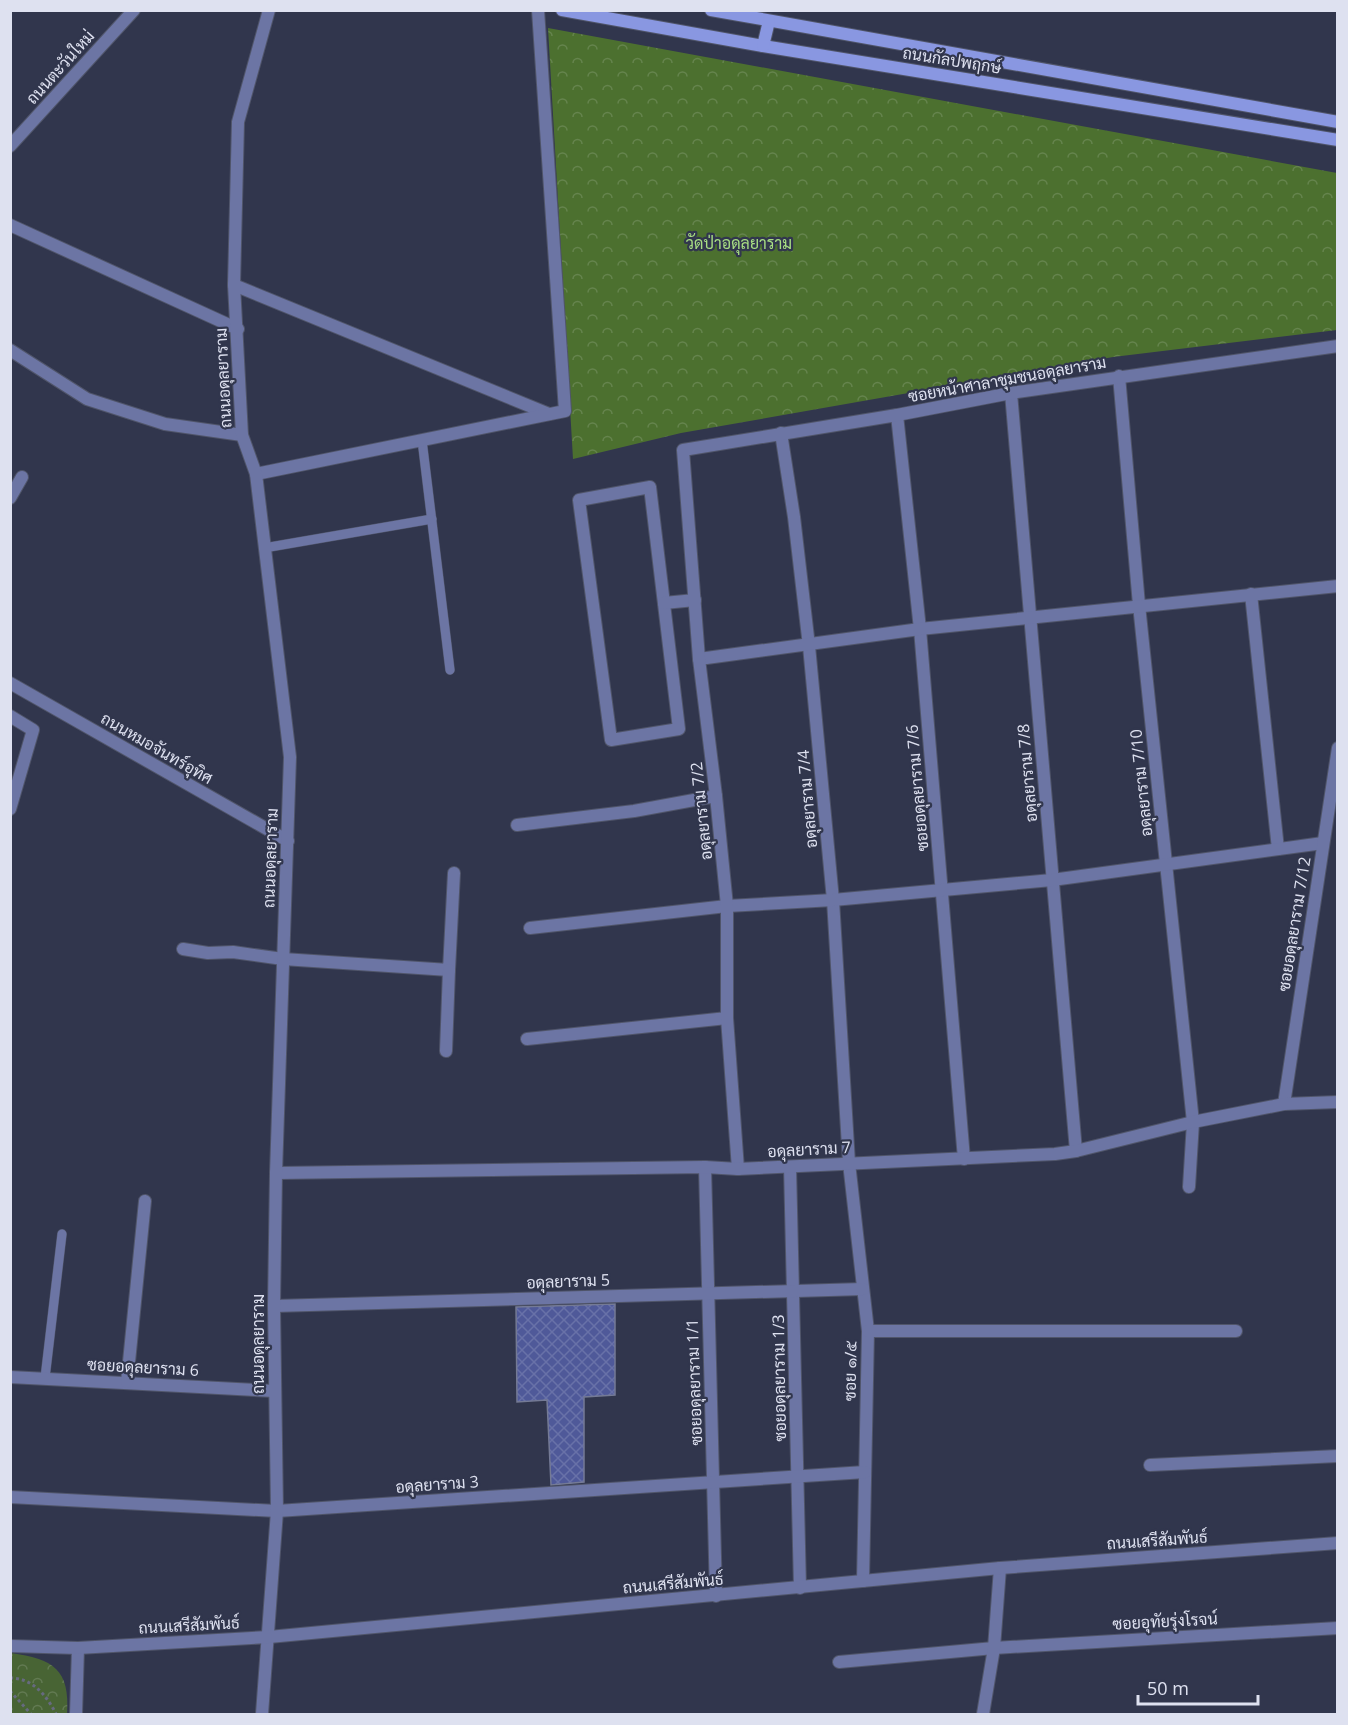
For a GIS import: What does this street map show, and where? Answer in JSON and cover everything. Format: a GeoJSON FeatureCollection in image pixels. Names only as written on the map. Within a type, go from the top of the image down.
{"type":"FeatureCollection","features":[{"type":"Feature","properties":{"kind":"main road","name":"ถนนกัลปพฤกษ์"},"geometry":{"type":"LineString","coordinates":[[562,10],[763,46],[1338,140]]}},
{"type":"Feature","properties":{"kind":"main road","name":"ถนนกัลปพฤกษ์"},"geometry":{"type":"LineString","coordinates":[[711,10],[1338,122]]}},
{"type":"Feature","properties":{"kind":"main road"},"geometry":{"type":"LineString","coordinates":[[763,46],[769,21]]}},
{"type":"Feature","properties":{"kind":"street","name":"ถนนตะวันใหม่"},"geometry":{"type":"LineString","coordinates":[[10,146],[134,10]]}},
{"type":"Feature","properties":{"kind":"street","name":"ถนนอดุลยาราม"},"geometry":{"type":"LineString","coordinates":[[262,1714],[277,1511],[274,1391],[276,1173],[290,757],[256,474],[242,435],[234,285],[238,122],[269,10]]}},
{"type":"Feature","properties":{"kind":"street"},"geometry":{"type":"LineString","coordinates":[[256,474],[565,411],[538,10]]}},
{"type":"Feature","properties":{"kind":"street"},"geometry":{"type":"LineString","coordinates":[[10,225],[237,329]]}},
{"type":"Feature","properties":{"kind":"street"},"geometry":{"type":"LineString","coordinates":[[234,285],[550,414]]}},
{"type":"Feature","properties":{"kind":"street","name":"ซอยหน้าศาลาชุมชนอดุลยาราม"},"geometry":{"type":"LineString","coordinates":[[683,450],[897,415],[1011,393],[1338,346]]}},
{"type":"Feature","properties":{"kind":"street"},"geometry":{"type":"LineString","coordinates":[[10,350],[87,399],[165,424],[242,435]]}},
{"type":"Feature","properties":{"kind":"street","name":"อดุลยาราม 7/10"},"geometry":{"type":"LineString","coordinates":[[1119,376],[1139,605],[1193,1122],[1189,1187]]}},
{"type":"Feature","properties":{"kind":"street","name":"อดุลยาราม 7/8"},"geometry":{"type":"LineString","coordinates":[[1011,393],[1076,1151]]}},
{"type":"Feature","properties":{"kind":"street","name":"ซอยอดุลยาราม 7/6"},"geometry":{"type":"LineString","coordinates":[[897,415],[920,629],[964,1159]]}},
{"type":"Feature","properties":{"kind":"street","name":"อดุลยาราม 7/4"},"geometry":{"type":"LineString","coordinates":[[781,433],[794,517],[809,645],[832,900],[849,1163]]}},
{"type":"Feature","properties":{"kind":"street","name":"อดุลยาราม 7/2"},"geometry":{"type":"LineString","coordinates":[[683,450],[699,659],[727,906],[727,1018],[738,1169]]}},
{"type":"Feature","properties":{"kind":"street"},"geometry":{"type":"LineString","coordinates":[[10,498],[22,477]]}},
{"type":"Feature","properties":{"kind":"street"},"geometry":{"type":"LineString","coordinates":[[650,487],[664,603],[680,729],[611,740],[579,500],[650,487]]}},
{"type":"Feature","properties":{"kind":"street"},"geometry":{"type":"LineString","coordinates":[[699,659],[920,629],[1338,586]]}},
{"type":"Feature","properties":{"kind":"street"},"geometry":{"type":"LineString","coordinates":[[1251,594],[1278,849]]}},
{"type":"Feature","properties":{"kind":"street"},"geometry":{"type":"LineString","coordinates":[[664,603],[695,600]]}},
{"type":"Feature","properties":{"kind":"street","name":"ถนนหมอจันทร์อุทิศ"},"geometry":{"type":"LineString","coordinates":[[10,683],[288,841]]}},
{"type":"Feature","properties":{"kind":"street"},"geometry":{"type":"LineString","coordinates":[[10,716],[33,730],[10,809]]}},
{"type":"Feature","properties":{"kind":"street","name":"ซอยอดุลยาราม 7/12"},"geometry":{"type":"LineString","coordinates":[[1284,1104],[1338,748]]}},
{"type":"Feature","properties":{"kind":"street"},"geometry":{"type":"LineString","coordinates":[[517,825],[634,812],[716,796]]}},
{"type":"Feature","properties":{"kind":"street"},"geometry":{"type":"LineString","coordinates":[[530,928],[727,906],[832,900],[1052,880],[1323,843]]}},
{"type":"Feature","properties":{"kind":"street"},"geometry":{"type":"LineString","coordinates":[[446,1051],[454,873]]}},
{"type":"Feature","properties":{"kind":"street"},"geometry":{"type":"LineString","coordinates":[[183,949],[208,953],[233,952],[283,959],[449,970]]}},
{"type":"Feature","properties":{"kind":"street"},"geometry":{"type":"LineString","coordinates":[[527,1039],[727,1018]]}},
{"type":"Feature","properties":{"kind":"street","name":"อดุลยาราม 7"},"geometry":{"type":"LineString","coordinates":[[276,1173],[705,1167],[738,1169],[1055,1154],[1076,1151],[1193,1122],[1284,1104],[1338,1102]]}},
{"type":"Feature","properties":{"kind":"street","name":"ซอย ๑/๕"},"geometry":{"type":"LineString","coordinates":[[849,1163],[868,1331],[863,1581]]}},
{"type":"Feature","properties":{"kind":"street","name":"ซอยอดุลยาราม 1/1"},"geometry":{"type":"LineString","coordinates":[[705,1167],[716,1596]]}},
{"type":"Feature","properties":{"kind":"street","name":"ซอยอดุลยาราม 1/3"},"geometry":{"type":"LineString","coordinates":[[790,1167],[800,1588]]}},
{"type":"Feature","properties":{"kind":"street"},"geometry":{"type":"LineString","coordinates":[[127,1383],[145,1201]]}},
{"type":"Feature","properties":{"kind":"street","name":"อดุลยาราม 5"},"geometry":{"type":"LineString","coordinates":[[274,1306],[862,1289]]}},
{"type":"Feature","properties":{"kind":"street"},"geometry":{"type":"LineString","coordinates":[[868,1331],[1236,1331]]}},
{"type":"Feature","properties":{"kind":"street","name":"ซอยอดุลยาราม 6"},"geometry":{"type":"LineString","coordinates":[[10,1377],[274,1391]]}},
{"type":"Feature","properties":{"kind":"street"},"geometry":{"type":"LineString","coordinates":[[1150,1466],[1338,1456]]}},
{"type":"Feature","properties":{"kind":"street","name":"อดุลยาราม 3"},"geometry":{"type":"LineString","coordinates":[[10,1497],[277,1511],[865,1472]]}},
{"type":"Feature","properties":{"kind":"street","name":"ถนนเสรีสัมพันธ์"},"geometry":{"type":"LineString","coordinates":[[10,1646],[78,1648],[269,1637],[1000,1568],[1338,1543]]}},
{"type":"Feature","properties":{"kind":"street"},"geometry":{"type":"LineString","coordinates":[[983,1714],[994,1648],[1000,1568]]}},
{"type":"Feature","properties":{"kind":"street","name":"ซอยอุทัยรุ่งโรจน์"},"geometry":{"type":"LineString","coordinates":[[839,1662],[994,1648],[1338,1628]]}},
{"type":"Feature","properties":{"kind":"street"},"geometry":{"type":"LineString","coordinates":[[76,1714],[78,1648]]}},
{"type":"Feature","properties":{"kind":"lane"},"geometry":{"type":"LineString","coordinates":[[422,440],[450,670]]}},
{"type":"Feature","properties":{"kind":"lane"},"geometry":{"type":"LineString","coordinates":[[264,548],[432,519]]}},
{"type":"Feature","properties":{"kind":"lane"},"geometry":{"type":"LineString","coordinates":[[45,1378],[62,1234]]}},
{"type":"Feature","properties":{"kind":"path"},"geometry":{"type":"LineString","coordinates":[[10,1678],[18,1678],[40,1690],[56,1714]]}},
{"type":"Feature","properties":{"kind":"path"},"geometry":{"type":"LineString","coordinates":[[10,1690],[31,1714]]}},
{"type":"Feature","properties":{"kind":"green space","name":"วัดป่าอดุลยาราม"},"geometry":{"type":"Polygon","coordinates":[[[548,28],[1337,173],[1337,330],[1113,357],[681,433],[573,459],[548,28]]]}},
{"type":"Feature","properties":{"kind":"green space"},"geometry":{"type":"Polygon","coordinates":[[[11,1653],[38,1659],[56,1669],[65,1686],[67,1714],[11,1714],[11,1653]]]}},
{"type":"Feature","properties":{"kind":"building"},"geometry":{"type":"Polygon","coordinates":[[[615,1304],[615,1395],[584,1397],[584,1482],[551,1485],[547,1400],[517,1402],[516,1307],[615,1304]]]}}]}
